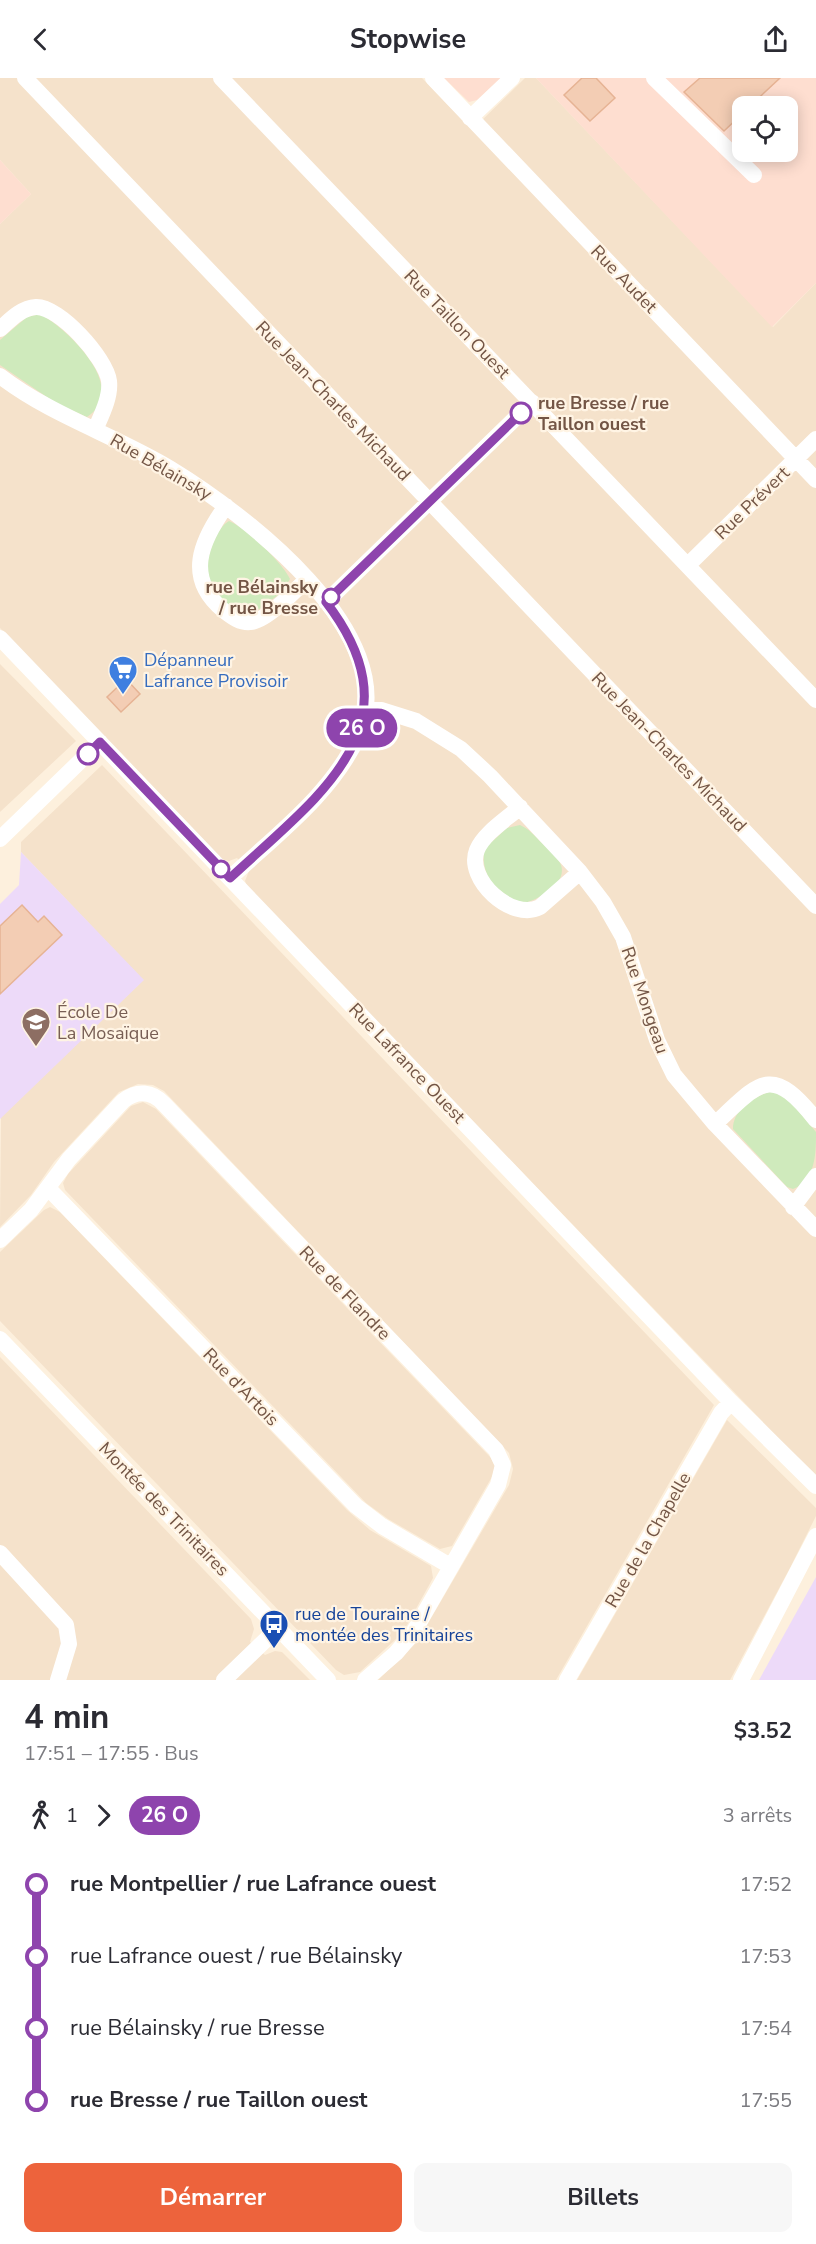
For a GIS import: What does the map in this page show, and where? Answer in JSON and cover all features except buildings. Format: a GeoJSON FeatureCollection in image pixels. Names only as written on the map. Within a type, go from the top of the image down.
{"type":"FeatureCollection","features":[{"type":"Feature","properties":{"kind":"street","name":"Rue Jean-Charles Michaud"},"geometry":{"type":"LineString","coordinates":[[25,78],[816,906]]}},
{"type":"Feature","properties":{"kind":"street","name":"Rue Taillon Ouest"},"geometry":{"type":"LineString","coordinates":[[221,78],[816,700]]}},
{"type":"Feature","properties":{"kind":"street","name":"Rue Audet"},"geometry":{"type":"LineString","coordinates":[[433,78],[816,480]]}},
{"type":"Feature","properties":{"kind":"street"},"geometry":{"type":"LineString","coordinates":[[470,118],[512,78]]}},
{"type":"Feature","properties":{"kind":"street"},"geometry":{"type":"LineString","coordinates":[[654,78],[754,175]]}},
{"type":"Feature","properties":{"kind":"street","name":"Rue Bélainsky"},"geometry":{"type":"LineString","coordinates":[[0,329],[23,311],[37,307],[56,313],[76,332],[103,366],[108,379],[106,398],[95,430]]}},
{"type":"Feature","properties":{"kind":"street","name":"Rue Bélainsky"},"geometry":{"type":"LineString","coordinates":[[0,376],[55,411],[170,469],[226,506],[265,538],[326,602],[345,628],[358,655],[364,679],[366,709],[360,732],[338,770],[230,878]]}},
{"type":"Feature","properties":{"kind":"street"},"geometry":{"type":"LineString","coordinates":[[326,602],[532,402]]}},
{"type":"Feature","properties":{"kind":"street","name":"Rue Prévert"},"geometry":{"type":"LineString","coordinates":[[688,565],[816,440]]}},
{"type":"Feature","properties":{"kind":"street","name":"Rue Bélainsky"},"geometry":{"type":"LineString","coordinates":[[226,506],[208,538],[199,569],[203,587],[220,607],[238,621],[254,621],[306,580]]}},
{"type":"Feature","properties":{"kind":"street","name":"Rue Lafrance Ouest"},"geometry":{"type":"LineString","coordinates":[[0,638],[731,1402],[816,1486]]}},
{"type":"Feature","properties":{"kind":"street","name":"Rue Mongeau"},"geometry":{"type":"LineString","coordinates":[[366,709],[400,715],[446,738],[483,769],[580,872],[603,902],[623,937],[657,1040],[669,1067],[715,1124],[816,1229]]}},
{"type":"Feature","properties":{"kind":"street"},"geometry":{"type":"LineString","coordinates":[[0,839],[100,742]]}},
{"type":"Feature","properties":{"kind":"street"},"geometry":{"type":"LineString","coordinates":[[519,807],[484,839],[477,850],[476,868],[491,891],[511,908],[528,911],[540,907],[580,872]]}},
{"type":"Feature","properties":{"kind":"street"},"geometry":{"type":"LineString","coordinates":[[715,1124],[752,1090],[769,1083],[790,1090],[816,1119]]}},
{"type":"Feature","properties":{"kind":"street","name":"Rue de Flandre"},"geometry":{"type":"LineString","coordinates":[[0,1240],[31,1210],[69,1159],[126,1099],[134,1094],[147,1093],[162,1101],[501,1457],[503,1470],[501,1479],[408,1640],[365,1680]]}},
{"type":"Feature","properties":{"kind":"street"},"geometry":{"type":"LineString","coordinates":[[793,1207],[816,1176]]}},
{"type":"Feature","properties":{"kind":"street","name":"Rue d'Artois"},"geometry":{"type":"LineString","coordinates":[[48,1188],[356,1506],[382,1526],[450,1566]]}},
{"type":"Feature","properties":{"kind":"street","name":"Montée des Trinitaires"},"geometry":{"type":"LineString","coordinates":[[0,1339],[328,1680]]}},
{"type":"Feature","properties":{"kind":"street","name":"Rue de la Chapelle"},"geometry":{"type":"LineString","coordinates":[[567,1680],[721,1413],[731,1402]]}},
{"type":"Feature","properties":{"kind":"street"},"geometry":{"type":"LineString","coordinates":[[741,1680],[772,1625],[816,1536]]}},
{"type":"Feature","properties":{"kind":"street"},"geometry":{"type":"LineString","coordinates":[[0,1553],[66,1625],[69,1644],[58,1680]]}},
{"type":"Feature","properties":{"kind":"street"},"geometry":{"type":"LineString","coordinates":[[224,1680],[278,1628]]}},
{"type":"Feature","properties":{"kind":"shaded area"},"geometry":{"type":"Polygon","coordinates":[[[0,78],[422,78],[472,130],[525,78],[536,78],[773,327],[816,283],[816,1477],[248,888],[245,881],[249,871],[237,858],[229,861],[221,859],[0,628],[0,224],[31,194],[0,160],[0,78]]]}},
{"type":"Feature","properties":{"kind":"shaded area"},"geometry":{"type":"Polygon","coordinates":[[[444,78],[501,78],[477,100],[469,102],[444,78]]]}},
{"type":"Feature","properties":{"kind":"shaded area"},"geometry":{"type":"Polygon","coordinates":[[[536,78],[816,78],[816,283],[772,327],[536,78]]]}},
{"type":"Feature","properties":{"kind":"shaded area"},"geometry":{"type":"Polygon","coordinates":[[[0,160],[31,194],[0,224],[0,160]]]}},
{"type":"Feature","properties":{"kind":"shaded area"},"geometry":{"type":"Polygon","coordinates":[[[0,664],[76,741],[0,812],[0,664]]]}},
{"type":"Feature","properties":{"kind":"shaded area"},"geometry":{"type":"Polygon","coordinates":[[[102,765],[714,1405],[556,1680],[378,1680],[417,1642],[509,1485],[513,1469],[509,1453],[164,1091],[153,1085],[138,1084],[119,1092],[54,1162],[31,1195],[0,1227],[1,1117],[143,980],[21,852],[21,842],[102,765]]]}},
{"type":"Feature","properties":{"kind":"shaded area","name":"École De La Mosaïque"},"geometry":{"type":"Polygon","coordinates":[[[21,852],[144,980],[0,1119],[0,904],[19,885],[21,852]]]}},
{"type":"Feature","properties":{"kind":"shaded area"},"geometry":{"type":"Polygon","coordinates":[[[143,1102],[156,1109],[491,1458],[495,1466],[493,1475],[452,1546],[440,1549],[388,1519],[366,1503],[65,1190],[63,1183],[68,1174],[131,1106],[143,1102]]]}},
{"type":"Feature","properties":{"kind":"shaded area"},"geometry":{"type":"Polygon","coordinates":[[[50,1207],[60,1212],[347,1510],[370,1530],[431,1566],[433,1578],[407,1625],[396,1639],[360,1672],[344,1675],[336,1670],[0,1321],[0,1252],[50,1207]]]}},
{"type":"Feature","properties":{"kind":"shaded area"},"geometry":{"type":"Polygon","coordinates":[[[0,1357],[251,1619],[254,1629],[250,1642],[265,1655],[275,1651],[282,1652],[310,1680],[0,1680],[0,1357]]]}},
{"type":"Feature","properties":{"kind":"shaded area"},"geometry":{"type":"Polygon","coordinates":[[[727,1420],[816,1508],[816,1516],[791,1566],[730,1680],[577,1680],[727,1420]]]}},
{"type":"Feature","properties":{"kind":"shaded area"},"geometry":{"type":"Polygon","coordinates":[[[816,1577],[816,1680],[759,1680],[816,1577]]]}},
{"type":"Feature","properties":{"kind":"green space"},"geometry":{"type":"Polygon","coordinates":[[[40,314],[52,321],[78,345],[99,376],[102,391],[99,405],[87,417],[57,404],[0,365],[0,340],[27,317],[40,314]]]}},
{"type":"Feature","properties":{"kind":"green space"},"geometry":{"type":"Polygon","coordinates":[[[229,521],[263,546],[290,579],[281,593],[251,615],[226,603],[209,581],[207,566],[214,539],[229,521]]]}},
{"type":"Feature","properties":{"kind":"green space"},"geometry":{"type":"Polygon","coordinates":[[[520,825],[532,833],[555,856],[561,865],[562,872],[555,886],[541,896],[520,904],[497,888],[488,876],[484,849],[507,828],[520,825]]]}},
{"type":"Feature","properties":{"kind":"green space"},"geometry":{"type":"Polygon","coordinates":[[[771,1091],[787,1097],[816,1132],[815,1157],[810,1173],[801,1185],[793,1189],[787,1187],[733,1129],[737,1115],[746,1105],[771,1091]]]}},
{"type":"Feature","properties":{"kind":"bus line"},"geometry":{"type":"LineString","coordinates":[[88,754],[100,742],[230,878],[330,780],[346,759],[363,724],[366,699],[362,668],[345,628],[326,602],[521,413]]}},
{"type":"Feature","properties":{"kind":"place","name":"rue Bresse / rue Taillon ouest"},"geometry":{"type":"Point","coordinates":[521,413]}},
{"type":"Feature","properties":{"kind":"place","name":"rue Bélainsky / rue Bresse"},"geometry":{"type":"Point","coordinates":[331,597]}},
{"type":"Feature","properties":{"kind":"place","name":"Dépanneur Lafrance Provisoir"},"geometry":{"type":"Point","coordinates":[123,696]}},
{"type":"Feature","properties":{"kind":"place","name":"École De La Mosaïque"},"geometry":{"type":"Point","coordinates":[36,1048]}},
{"type":"Feature","properties":{"kind":"place","name":"rue de Touraine / montée des Trinitaires"},"geometry":{"type":"Point","coordinates":[274,1650]}}]}
